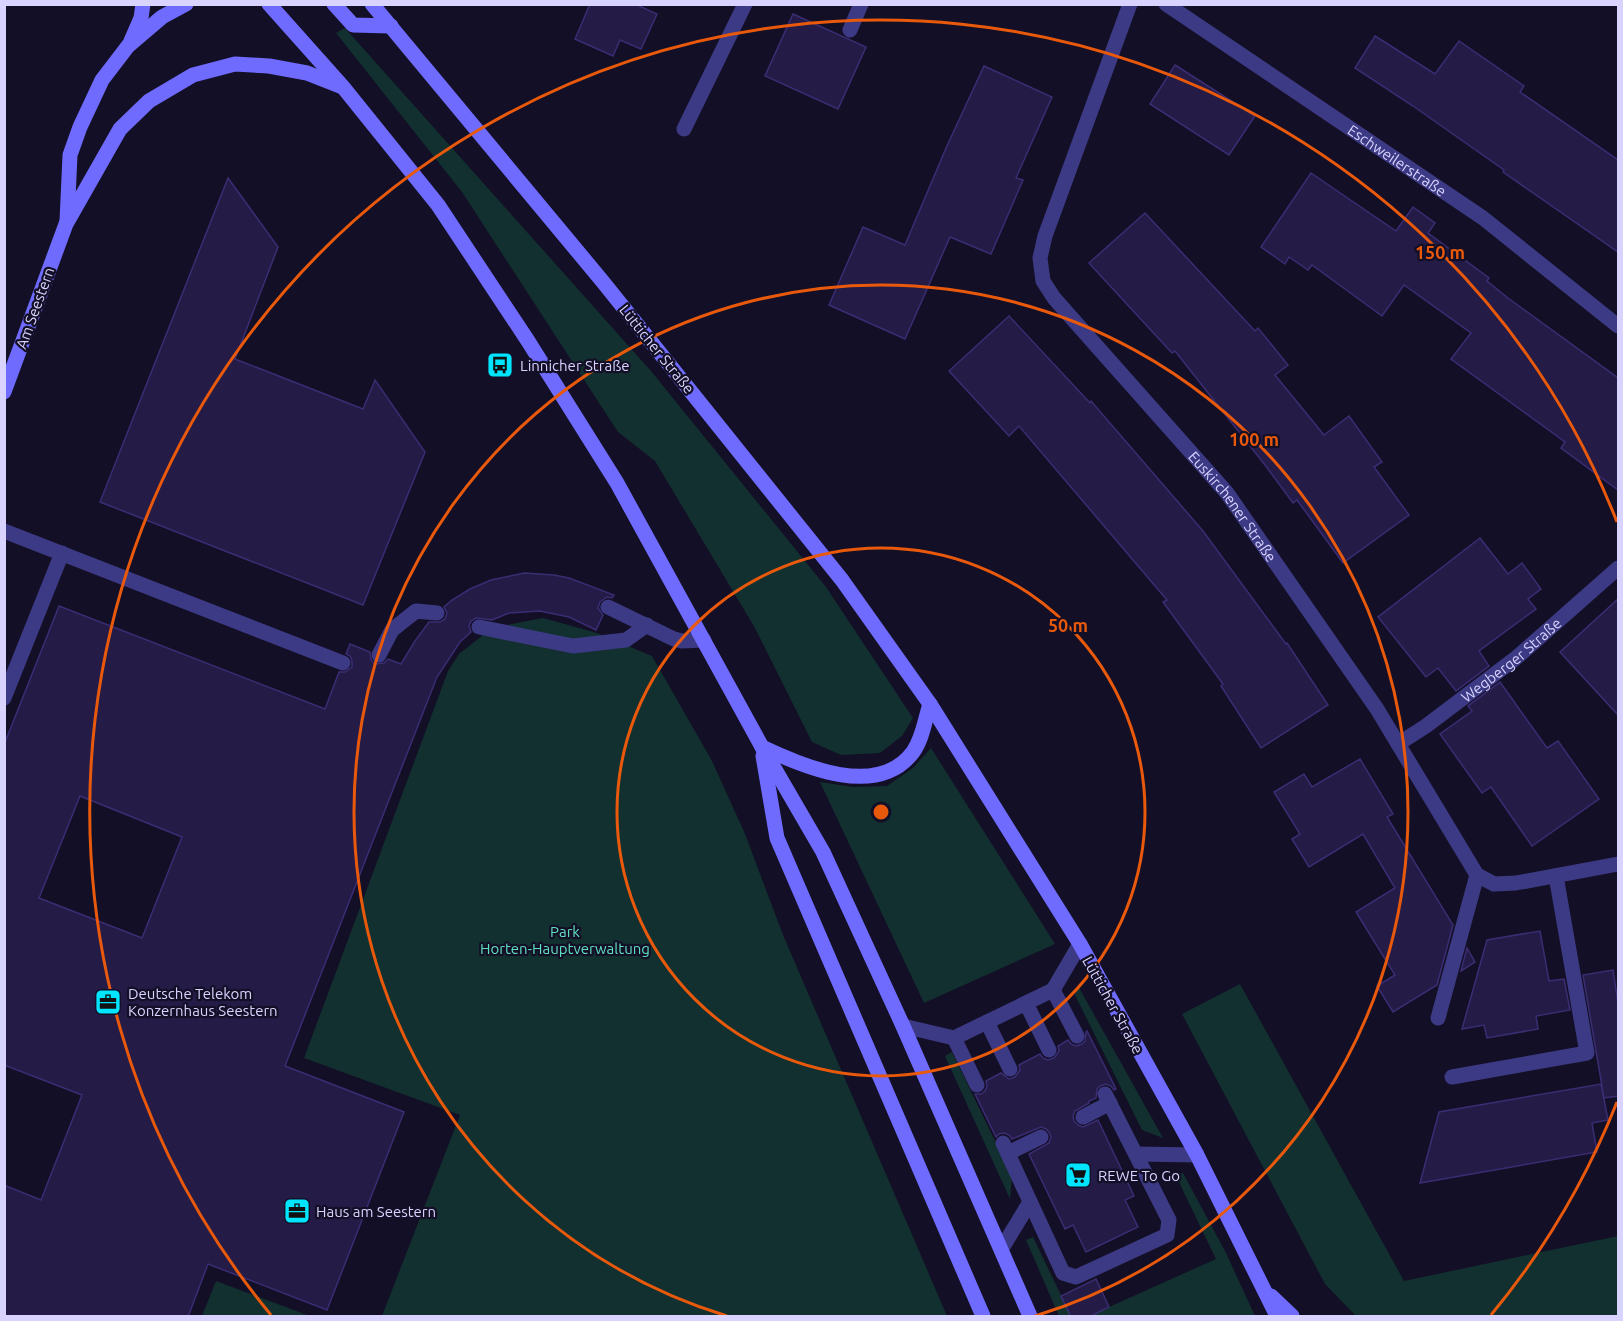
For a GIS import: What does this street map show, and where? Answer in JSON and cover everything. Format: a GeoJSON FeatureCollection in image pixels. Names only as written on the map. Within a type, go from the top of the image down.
{"type":"FeatureCollection","features":[{"type":"Feature","properties":{"kind":"main road"},"geometry":{"type":"LineString","coordinates":[[129,46],[141,18],[143,4]]}},
{"type":"Feature","properties":{"kind":"main road"},"geometry":{"type":"LineString","coordinates":[[66,224],[69,155],[102,80],[129,46],[162,17],[186,4]]}},
{"type":"Feature","properties":{"kind":"main road"},"geometry":{"type":"LineString","coordinates":[[269,4],[343,87],[438,205],[528,341],[617,483],[762,747],[823,852],[1002,1248],[1030,1317]]}},
{"type":"Feature","properties":{"kind":"main road"},"geometry":{"type":"LineString","coordinates":[[334,4],[353,25],[391,26]]}},
{"type":"Feature","properties":{"kind":"main road","name":"Lütticher Straße"},"geometry":{"type":"LineString","coordinates":[[372,4],[603,282],[842,580],[930,704],[1080,944],[1197,1155],[1277,1317]]}},
{"type":"Feature","properties":{"kind":"main road"},"geometry":{"type":"LineString","coordinates":[[66,224],[120,129],[148,100],[193,75],[235,64],[269,66],[307,73],[343,87]]}},
{"type":"Feature","properties":{"kind":"main road","name":"Am Seestern"},"geometry":{"type":"LineString","coordinates":[[4,392],[66,224]]}},
{"type":"Feature","properties":{"kind":"main road"},"geometry":{"type":"LineString","coordinates":[[762,747],[790,760],[837,774],[860,776],[882,774],[900,765],[913,752],[920,738],[930,704]]}},
{"type":"Feature","properties":{"kind":"main road"},"geometry":{"type":"LineString","coordinates":[[762,747],[777,838],[983,1317]]}},
{"type":"Feature","properties":{"kind":"main road"},"geometry":{"type":"LineString","coordinates":[[1264,1290],[1292,1317]]}},
{"type":"Feature","properties":{"kind":"street"},"geometry":{"type":"LineString","coordinates":[[684,129],[745,4]]}},
{"type":"Feature","properties":{"kind":"street"},"geometry":{"type":"LineString","coordinates":[[850,30],[861,4]]}},
{"type":"Feature","properties":{"kind":"street","name":"Euskirchener Straße"},"geometry":{"type":"LineString","coordinates":[[1130,4],[1045,236],[1040,258],[1043,281],[1054,298],[1227,493],[1377,709],[1477,875]]}},
{"type":"Feature","properties":{"kind":"street","name":"Eschweilerstraße"},"geometry":{"type":"LineString","coordinates":[[1166,4],[1483,218],[1618,326]]}},
{"type":"Feature","properties":{"kind":"street"},"geometry":{"type":"LineString","coordinates":[[4,531],[343,663]]}},
{"type":"Feature","properties":{"kind":"street"},"geometry":{"type":"LineString","coordinates":[[4,698],[62,553]]}},
{"type":"Feature","properties":{"kind":"street","name":"Wegberger Straße"},"geometry":{"type":"LineString","coordinates":[[1398,744],[1426,726],[1516,658],[1618,568]]}},
{"type":"Feature","properties":{"kind":"street"},"geometry":{"type":"LineString","coordinates":[[608,607],[682,641],[704,640]]}},
{"type":"Feature","properties":{"kind":"street"},"geometry":{"type":"LineString","coordinates":[[379,655],[392,630],[416,611],[437,613]]}},
{"type":"Feature","properties":{"kind":"street"},"geometry":{"type":"LineString","coordinates":[[479,627],[573,646],[626,640],[647,625]]}},
{"type":"Feature","properties":{"kind":"street"},"geometry":{"type":"LineString","coordinates":[[1438,1018],[1477,875],[1494,884],[1516,883],[1618,864]]}},
{"type":"Feature","properties":{"kind":"street"},"geometry":{"type":"LineString","coordinates":[[1452,1077],[1587,1053],[1556,876]]}},
{"type":"Feature","properties":{"kind":"street"},"geometry":{"type":"LineString","coordinates":[[903,1026],[954,1038],[1053,990],[1080,944]]}},
{"type":"Feature","properties":{"kind":"street"},"geometry":{"type":"LineString","coordinates":[[1053,990],[1077,1036]]}},
{"type":"Feature","properties":{"kind":"street"},"geometry":{"type":"LineString","coordinates":[[1026,1003],[1048,1050]]}},
{"type":"Feature","properties":{"kind":"street"},"geometry":{"type":"LineString","coordinates":[[987,1022],[1010,1069]]}},
{"type":"Feature","properties":{"kind":"street"},"geometry":{"type":"LineString","coordinates":[[954,1038],[977,1085]]}},
{"type":"Feature","properties":{"kind":"street"},"geometry":{"type":"LineString","coordinates":[[1041,1137],[1005,1148],[1063,1272],[1076,1277],[1167,1234],[1169,1221],[1108,1099],[1083,1117]]}},
{"type":"Feature","properties":{"kind":"street"},"geometry":{"type":"LineString","coordinates":[[1136,1154],[1197,1155]]}},
{"type":"Feature","properties":{"kind":"street"},"geometry":{"type":"LineString","coordinates":[[1002,1248],[1030,1202]]}},
{"type":"Feature","properties":{"kind":"green space"},"geometry":{"type":"Polygon","coordinates":[[[345,28],[651,371],[826,587],[913,718],[902,736],[880,753],[841,755],[812,742],[755,628],[655,461],[618,432],[462,192],[336,33],[345,28]]]}},
{"type":"Feature","properties":{"kind":"green space","name":"Park Horten-Hauptverwaltung"},"geometry":{"type":"Polygon","coordinates":[[[543,618],[597,633],[652,656],[712,761],[745,834],[783,935],[947,1316],[382,1316],[460,1115],[304,1058],[448,671],[459,654],[492,628],[543,618]]]}},
{"type":"Feature","properties":{"kind":"green space"},"geometry":{"type":"Polygon","coordinates":[[[931,748],[1055,944],[924,1003],[820,782],[853,787],[887,786],[913,768],[931,748]]]}},
{"type":"Feature","properties":{"kind":"green space"},"geometry":{"type":"Polygon","coordinates":[[[1240,984],[1404,1281],[1618,1236],[1618,1316],[1356,1316],[1325,1284],[1182,1014],[1240,984]]]}},
{"type":"Feature","properties":{"kind":"green space"},"geometry":{"type":"Polygon","coordinates":[[[1078,986],[1163,1138],[1142,1130],[1075,995],[1078,986]]]}},
{"type":"Feature","properties":{"kind":"green space"},"geometry":{"type":"Polygon","coordinates":[[[952,1052],[1012,1176],[1010,1199],[945,1056],[952,1052]]]}},
{"type":"Feature","properties":{"kind":"green space"},"geometry":{"type":"Polygon","coordinates":[[[1183,1173],[1226,1253],[1255,1316],[1089,1316],[1216,1259],[1176,1176],[1183,1173]]]}},
{"type":"Feature","properties":{"kind":"green space"},"geometry":{"type":"Polygon","coordinates":[[[1033,1237],[1071,1316],[1059,1316],[1026,1240],[1033,1237]]]}},
{"type":"Feature","properties":{"kind":"green space"},"geometry":{"type":"Polygon","coordinates":[[[216,1281],[310,1316],[202,1316],[216,1281]]]}},
{"type":"Feature","properties":{"kind":"building"},"geometry":{"type":"Polygon","coordinates":[[[590,4],[635,4],[657,14],[641,49],[620,40],[613,56],[575,39],[590,4]]]}},
{"type":"Feature","properties":{"kind":"building"},"geometry":{"type":"Polygon","coordinates":[[[793,14],[866,47],[838,109],[765,76],[793,14]]]}},
{"type":"Feature","properties":{"kind":"building"},"geometry":{"type":"Polygon","coordinates":[[[1375,36],[1435,74],[1459,41],[1524,86],[1520,92],[1618,160],[1618,252],[1413,106],[1355,68],[1375,36]]]}},
{"type":"Feature","properties":{"kind":"building"},"geometry":{"type":"Polygon","coordinates":[[[1175,65],[1255,116],[1229,155],[1150,104],[1175,65]]]}},
{"type":"Feature","properties":{"kind":"building"},"geometry":{"type":"Polygon","coordinates":[[[984,66],[1052,97],[1016,178],[1023,180],[991,254],[950,237],[905,339],[829,305],[863,227],[905,245],[984,66]]]}},
{"type":"Feature","properties":{"kind":"building"},"geometry":{"type":"Polygon","coordinates":[[[1311,173],[1396,231],[1413,207],[1435,223],[1428,233],[1489,278],[1487,281],[1508,298],[1618,378],[1618,490],[1561,448],[1565,442],[1451,359],[1471,333],[1404,285],[1382,316],[1312,265],[1308,270],[1289,257],[1285,264],[1261,247],[1311,173]]]}},
{"type":"Feature","properties":{"kind":"building"},"geometry":{"type":"Polygon","coordinates":[[[228,178],[278,247],[235,359],[363,409],[375,380],[425,452],[363,605],[100,502],[228,178]]]}},
{"type":"Feature","properties":{"kind":"building"},"geometry":{"type":"Polygon","coordinates":[[[1145,213],[1255,331],[1258,328],[1288,365],[1275,375],[1324,435],[1349,416],[1382,462],[1374,467],[1409,515],[1343,563],[1297,500],[1293,503],[1175,351],[1172,353],[1089,263],[1145,213]]]}},
{"type":"Feature","properties":{"kind":"building"},"geometry":{"type":"Polygon","coordinates":[[[1009,316],[1090,403],[1091,401],[1203,531],[1287,643],[1328,705],[1261,748],[1221,686],[1223,684],[1163,602],[1167,600],[1019,426],[1009,436],[949,371],[1009,316]]]}},
{"type":"Feature","properties":{"kind":"building"},"geometry":{"type":"Polygon","coordinates":[[[1480,538],[1508,574],[1522,563],[1541,589],[1528,599],[1536,609],[1479,651],[1489,666],[1456,691],[1438,668],[1426,677],[1378,617],[1480,538]]]}},
{"type":"Feature","properties":{"kind":"building"},"geometry":{"type":"Polygon","coordinates":[[[524,573],[554,575],[569,578],[614,595],[600,602],[598,608],[603,615],[596,630],[569,617],[540,611],[509,613],[492,620],[476,618],[469,626],[471,632],[460,642],[437,677],[285,1066],[404,1112],[327,1310],[208,1264],[188,1317],[4,1317],[4,1185],[41,1200],[82,1095],[4,1065],[4,745],[59,606],[325,709],[339,672],[345,672],[352,667],[350,656],[346,654],[350,644],[370,652],[371,660],[375,664],[384,663],[388,659],[401,664],[429,622],[440,622],[445,619],[447,613],[444,607],[470,589],[491,580],[524,573]],[[80,796],[39,898],[142,938],[182,837],[80,796]]]}},
{"type":"Feature","properties":{"kind":"building"},"geometry":{"type":"Polygon","coordinates":[[[1618,599],[1618,715],[1560,652],[1618,599]]]}},
{"type":"Feature","properties":{"kind":"building"},"geometry":{"type":"Polygon","coordinates":[[[1500,682],[1547,748],[1558,741],[1599,799],[1532,846],[1491,787],[1482,793],[1440,734],[1472,711],[1468,706],[1500,682]]]}},
{"type":"Feature","properties":{"kind":"building"},"geometry":{"type":"Polygon","coordinates":[[[1360,759],[1393,814],[1387,817],[1453,925],[1437,985],[1393,1012],[1377,986],[1395,975],[1356,912],[1395,888],[1363,834],[1309,867],[1292,839],[1300,834],[1274,792],[1304,774],[1312,787],[1360,759]]]}},
{"type":"Feature","properties":{"kind":"building"},"geometry":{"type":"Polygon","coordinates":[[[1540,931],[1549,981],[1564,979],[1570,1010],[1536,1016],[1538,1029],[1487,1038],[1484,1025],[1462,1029],[1487,940],[1540,931]]]}},
{"type":"Feature","properties":{"kind":"building"},"geometry":{"type":"Polygon","coordinates":[[[1467,948],[1475,962],[1461,971],[1467,948]]]}},
{"type":"Feature","properties":{"kind":"building"},"geometry":{"type":"Polygon","coordinates":[[[1613,970],[1618,1003],[1618,1096],[1604,1098],[1583,975],[1613,970]]]}},
{"type":"Feature","properties":{"kind":"building"},"geometry":{"type":"Polygon","coordinates":[[[1087,1031],[1116,1089],[1106,1084],[1100,1086],[1097,1089],[1096,1098],[1075,1111],[1074,1121],[1083,1127],[1098,1120],[1134,1196],[1125,1200],[1138,1227],[1086,1252],[1073,1225],[1065,1229],[1029,1154],[1049,1143],[1051,1137],[1049,1132],[1041,1127],[1012,1139],[1004,1133],[996,1137],[975,1094],[985,1091],[986,1081],[1001,1073],[1009,1079],[1015,1077],[1020,1070],[1019,1065],[1040,1054],[1048,1060],[1054,1058],[1059,1051],[1058,1046],[1068,1040],[1076,1046],[1082,1044],[1087,1031]]]}},
{"type":"Feature","properties":{"kind":"building"},"geometry":{"type":"Polygon","coordinates":[[[1601,1084],[1608,1120],[1592,1123],[1597,1152],[1420,1183],[1439,1112],[1601,1084]]]}},
{"type":"Feature","properties":{"kind":"building"},"geometry":{"type":"Polygon","coordinates":[[[1096,1279],[1109,1307],[1089,1317],[1071,1317],[1061,1296],[1096,1279]]]}},
{"type":"Feature","properties":{"kind":"place","name":"Linnicher Straße"},"geometry":{"type":"Point","coordinates":[500,365]}},
{"type":"Feature","properties":{"kind":"place","name":"Deutsche Telekom Konzernhaus Seestern"},"geometry":{"type":"Point","coordinates":[108,1002]}},
{"type":"Feature","properties":{"kind":"place","name":"REWE To Go"},"geometry":{"type":"Point","coordinates":[1078,1175]}},
{"type":"Feature","properties":{"kind":"place","name":"Haus am Seestern"},"geometry":{"type":"Point","coordinates":[297,1211]}}]}
